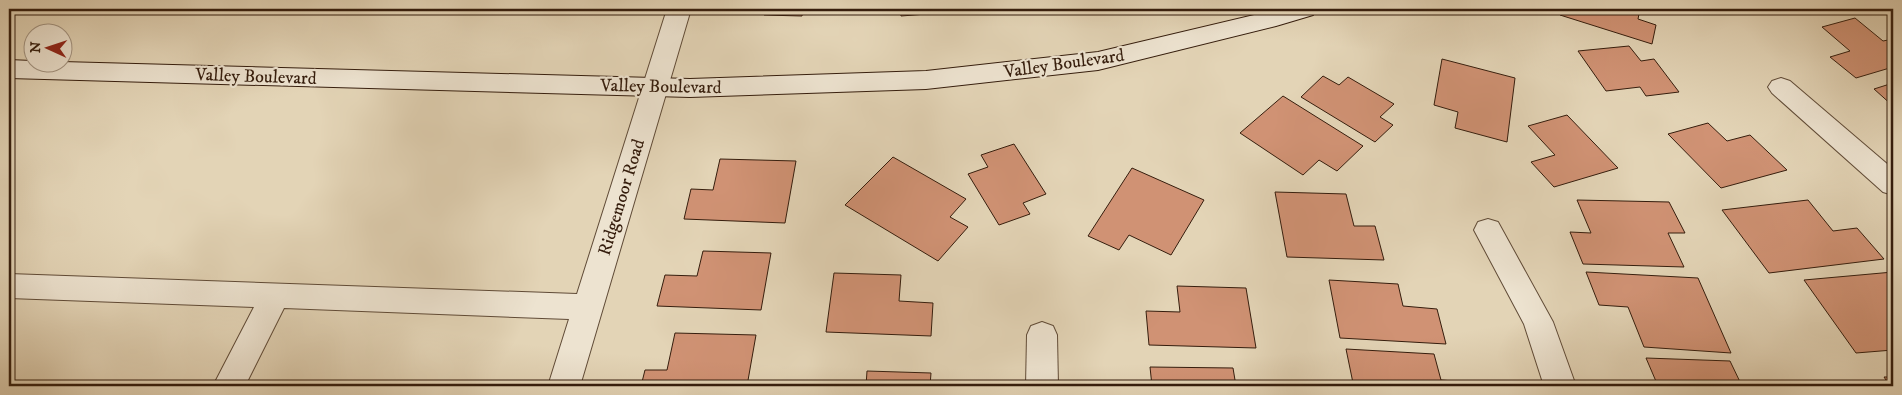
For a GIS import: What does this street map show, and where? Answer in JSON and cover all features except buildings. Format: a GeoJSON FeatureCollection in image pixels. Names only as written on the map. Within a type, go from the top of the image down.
{"type":"FeatureCollection","features":[{"type":"Feature","properties":{"kind":"street","name":"Ridgemoor Road"},"geometry":{"type":"LineString","coordinates":[[564,386],[679,9]]}},
{"type":"Feature","properties":{"kind":"street","name":"Valley Boulevard"},"geometry":{"type":"LineString","coordinates":[[9,69],[656,86],[772,87],[926,80],[1098,61],[1276,18],[1305,9]]}},
{"type":"Feature","properties":{"kind":"street"},"geometry":{"type":"LineString","coordinates":[[1781,88],[1893,184]]}},
{"type":"Feature","properties":{"kind":"street"},"geometry":{"type":"LineString","coordinates":[[1488,230],[1538,322],[1560,386]]}},
{"type":"Feature","properties":{"kind":"street"},"geometry":{"type":"LineString","coordinates":[[9,286],[587,307]]}},
{"type":"Feature","properties":{"kind":"street"},"geometry":{"type":"LineString","coordinates":[[229,386],[275,297]]}},
{"type":"Feature","properties":{"kind":"street"},"geometry":{"type":"LineString","coordinates":[[1042,335],[1042,386]]}}]}
